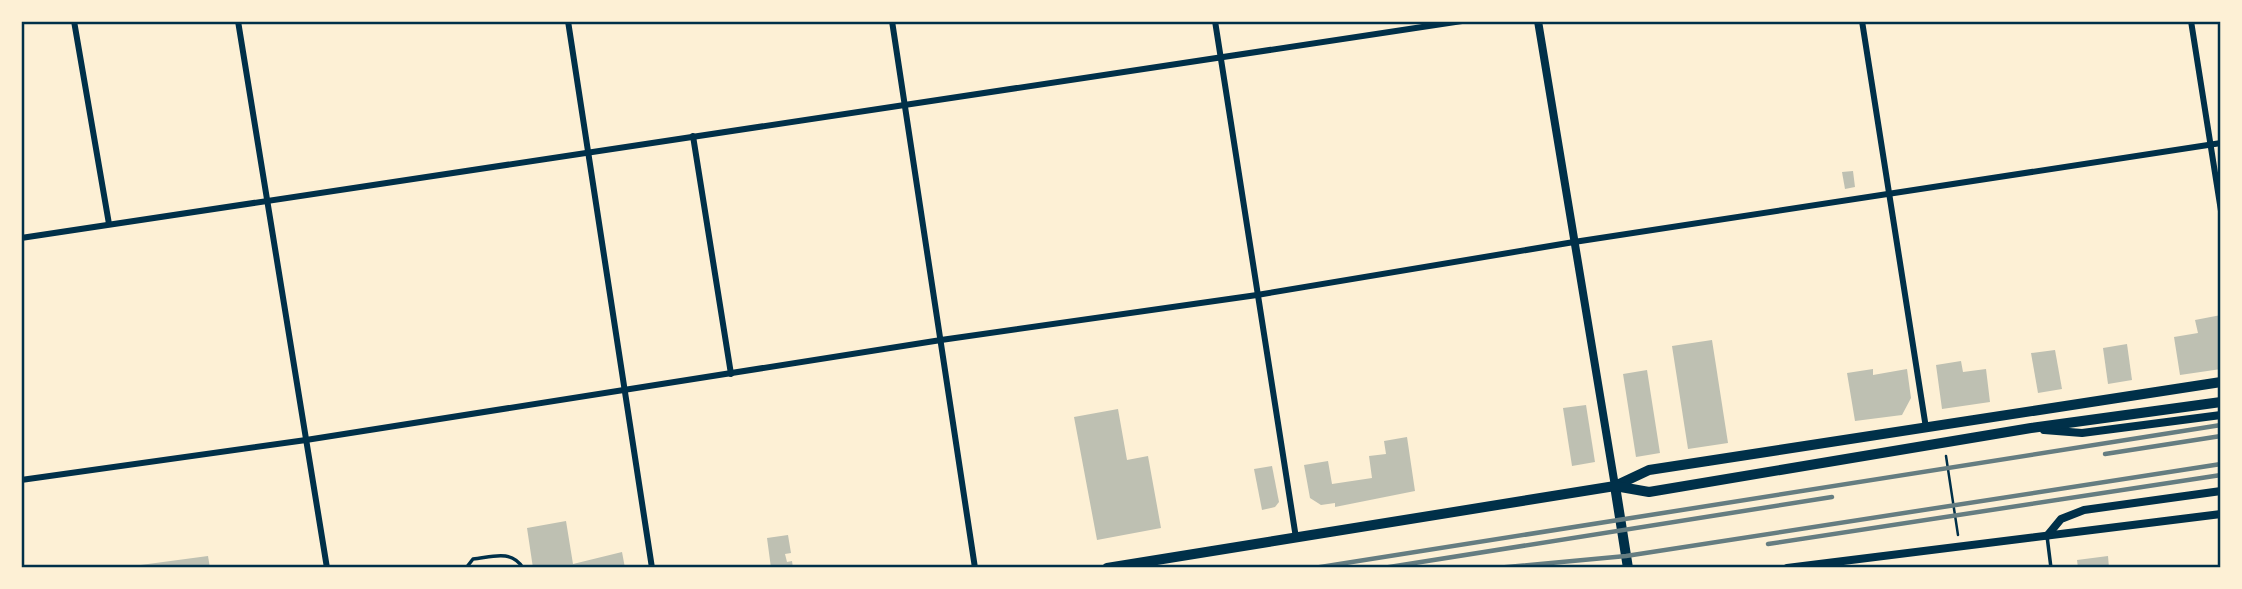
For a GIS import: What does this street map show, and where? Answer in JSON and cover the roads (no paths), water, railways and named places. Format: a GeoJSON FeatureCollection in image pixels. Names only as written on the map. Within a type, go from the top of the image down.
{"type":"FeatureCollection","features":[{"type":"Feature","properties":{"kind":"main road"},"geometry":{"type":"LineString","coordinates":[[1107,568],[1615,486],[1649,470],[2221,382]]}},
{"type":"Feature","properties":{"kind":"main road"},"geometry":{"type":"LineString","coordinates":[[1615,486],[1649,492],[2031,428],[2221,402]]}},
{"type":"Feature","properties":{"kind":"main road"},"geometry":{"type":"LineString","coordinates":[[1615,486],[1628,568]]}},
{"type":"Feature","properties":{"kind":"street"},"geometry":{"type":"LineString","coordinates":[[75,21],[109,224]]}},
{"type":"Feature","properties":{"kind":"street"},"geometry":{"type":"LineString","coordinates":[[238,21],[327,568]]}},
{"type":"Feature","properties":{"kind":"street"},"geometry":{"type":"LineString","coordinates":[[568,21],[652,568]]}},
{"type":"Feature","properties":{"kind":"street"},"geometry":{"type":"LineString","coordinates":[[892,21],[975,568]]}},
{"type":"Feature","properties":{"kind":"street"},"geometry":{"type":"LineString","coordinates":[[1215,21],[1296,539]]}},
{"type":"Feature","properties":{"kind":"street"},"geometry":{"type":"LineString","coordinates":[[21,238],[1462,21]]}},
{"type":"Feature","properties":{"kind":"street"},"geometry":{"type":"LineString","coordinates":[[1538,21],[1615,486]]}},
{"type":"Feature","properties":{"kind":"street"},"geometry":{"type":"LineString","coordinates":[[1862,21],[1926,428]]}},
{"type":"Feature","properties":{"kind":"street"},"geometry":{"type":"LineString","coordinates":[[2191,21],[2221,211]]}},
{"type":"Feature","properties":{"kind":"street"},"geometry":{"type":"LineString","coordinates":[[693,136],[731,374]]}},
{"type":"Feature","properties":{"kind":"street"},"geometry":{"type":"LineString","coordinates":[[21,480],[306,440],[941,340],[1257,295],[1574,242],[2221,143]]}},
{"type":"Feature","properties":{"kind":"street"},"geometry":{"type":"LineString","coordinates":[[2031,428],[2082,433],[2221,415]]}},
{"type":"Feature","properties":{"kind":"street"},"geometry":{"type":"LineString","coordinates":[[2047,537],[2062,519],[2084,510],[2221,491]]}},
{"type":"Feature","properties":{"kind":"street"},"geometry":{"type":"LineString","coordinates":[[1787,568],[2221,514]]}},
{"type":"Feature","properties":{"kind":"lane"},"geometry":{"type":"LineString","coordinates":[[2047,537],[2051,568]]}},
{"type":"Feature","properties":{"kind":"lane"},"geometry":{"type":"LineString","coordinates":[[466,568],[472,559],[507,554],[517,558],[523,568]]}},
{"type":"Feature","properties":{"kind":"railway"},"geometry":{"type":"LineString","coordinates":[[1314,568],[2221,425]]}},
{"type":"Feature","properties":{"kind":"railway"},"geometry":{"type":"LineString","coordinates":[[2105,454],[2221,436]]}},
{"type":"Feature","properties":{"kind":"railway"},"geometry":{"type":"LineString","coordinates":[[1496,568],[1626,556],[2221,464]]}},
{"type":"Feature","properties":{"kind":"railway"},"geometry":{"type":"LineString","coordinates":[[1768,544],[2221,475]]}},
{"type":"Feature","properties":{"kind":"railway"},"geometry":{"type":"LineString","coordinates":[[1383,568],[1832,497]]}}]}
